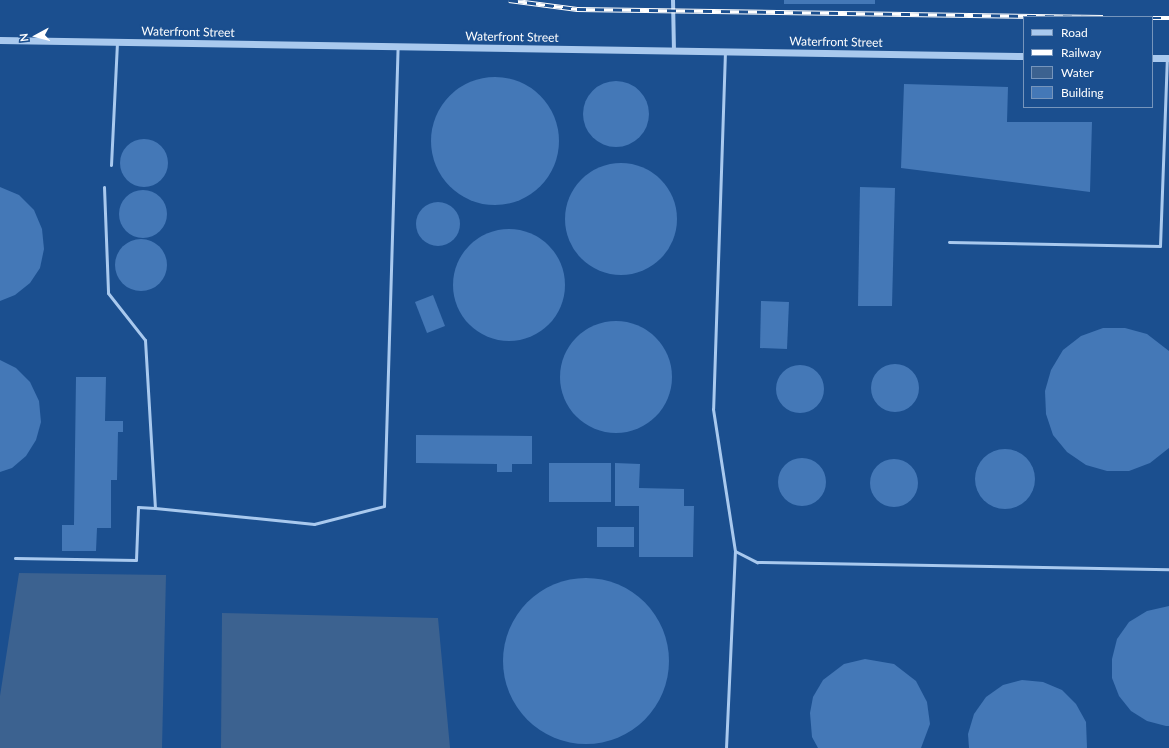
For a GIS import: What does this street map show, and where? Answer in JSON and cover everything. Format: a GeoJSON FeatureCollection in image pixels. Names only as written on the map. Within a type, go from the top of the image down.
{"type":"FeatureCollection","features":[{"type":"Feature","properties":{"kind":"street"},"geometry":{"type":"LineString","coordinates":[[673,0],[674,50]]}},
{"type":"Feature","properties":{"kind":"street","name":"Waterfront Street"},"geometry":{"type":"LineString","coordinates":[[0,40],[1023,56]]}},
{"type":"Feature","properties":{"kind":"street"},"geometry":{"type":"LineString","coordinates":[[1153,58],[1168,58]]}},
{"type":"Feature","properties":{"kind":"lane"},"geometry":{"type":"LineString","coordinates":[[111,165],[117,42]]}},
{"type":"Feature","properties":{"kind":"lane"},"geometry":{"type":"LineString","coordinates":[[15,558],[136,560],[138,507],[314,524],[384,506],[398,46]]}},
{"type":"Feature","properties":{"kind":"lane"},"geometry":{"type":"LineString","coordinates":[[725,51],[713,409],[735,551],[726,748]]}},
{"type":"Feature","properties":{"kind":"lane"},"geometry":{"type":"LineString","coordinates":[[949,242],[1160,246],[1168,58]]}},
{"type":"Feature","properties":{"kind":"lane"},"geometry":{"type":"LineString","coordinates":[[104,187],[108,293],[145,340],[155,508]]}},
{"type":"Feature","properties":{"kind":"lane"},"geometry":{"type":"LineString","coordinates":[[735,551],[757,562],[1169,569]]}},
{"type":"Feature","properties":{"kind":"water"},"geometry":{"type":"Polygon","coordinates":[[[19,573],[166,575],[162,748],[0,748],[0,696],[19,573]]]}},
{"type":"Feature","properties":{"kind":"water"},"geometry":{"type":"Polygon","coordinates":[[[222,613],[438,618],[450,748],[221,748],[222,613]]]}},
{"type":"Feature","properties":{"kind":"building"},"geometry":{"type":"Polygon","coordinates":[[[784,0],[875,0],[875,4],[784,4],[784,0]]]}},
{"type":"Feature","properties":{"kind":"building"},"geometry":{"type":"Polygon","coordinates":[[[489,77],[501,77],[520,82],[536,91],[545,100],[554,116],[558,129],[558,153],[554,166],[545,182],[536,191],[514,202],[501,205],[489,205],[470,200],[454,191],[445,182],[434,160],[431,147],[431,135],[436,116],[445,100],[454,91],[476,80],[489,77]]]}},
{"type":"Feature","properties":{"kind":"building"},"geometry":{"type":"Polygon","coordinates":[[[610,81],[622,81],[634,86],[644,96],[649,108],[647,127],[634,142],[622,147],[610,147],[598,142],[588,132],[583,120],[583,108],[588,96],[598,86],[610,81]]]}},
{"type":"Feature","properties":{"kind":"building"},"geometry":{"type":"Polygon","coordinates":[[[904,84],[1008,87],[1007,122],[1092,122],[1090,192],[901,168],[904,84]]]}},
{"type":"Feature","properties":{"kind":"building"},"geometry":{"type":"Polygon","coordinates":[[[144,139],[153,141],[161,146],[166,154],[168,163],[166,172],[161,180],[153,185],[144,187],[135,185],[127,180],[122,172],[120,163],[122,154],[127,146],[135,141],[144,139]]]}},
{"type":"Feature","properties":{"kind":"building"},"geometry":{"type":"Polygon","coordinates":[[[621,163],[643,167],[661,179],[673,197],[677,219],[673,241],[661,259],[643,271],[621,275],[599,271],[581,259],[569,241],[565,219],[569,197],[581,179],[599,167],[621,163]]]}},
{"type":"Feature","properties":{"kind":"building"},"geometry":{"type":"Polygon","coordinates":[[[0,187],[19,195],[34,210],[42,229],[44,249],[40,268],[30,283],[15,295],[0,301],[0,187]]]}},
{"type":"Feature","properties":{"kind":"building"},"geometry":{"type":"Polygon","coordinates":[[[860,187],[895,188],[892,306],[858,306],[860,187]]]}},
{"type":"Feature","properties":{"kind":"building"},"geometry":{"type":"Polygon","coordinates":[[[143,190],[152,192],[160,197],[165,205],[167,214],[165,223],[160,231],[152,236],[143,238],[134,236],[126,231],[121,223],[119,214],[121,205],[126,197],[134,192],[143,190]]]}},
{"type":"Feature","properties":{"kind":"building"},"geometry":{"type":"Polygon","coordinates":[[[434,202],[442,202],[454,208],[460,220],[460,228],[454,240],[442,246],[434,246],[422,240],[416,228],[416,220],[422,208],[434,202]]]}},
{"type":"Feature","properties":{"kind":"building"},"geometry":{"type":"Polygon","coordinates":[[[509,229],[531,233],[549,245],[561,263],[565,285],[561,307],[549,325],[531,337],[509,341],[487,337],[469,325],[457,307],[453,285],[457,263],[469,245],[487,233],[509,229]]]}},
{"type":"Feature","properties":{"kind":"building"},"geometry":{"type":"Polygon","coordinates":[[[136,239],[146,239],[160,246],[167,260],[167,270],[160,284],[146,291],[136,291],[126,287],[119,280],[115,270],[115,260],[119,250],[126,243],[136,239]]]}},
{"type":"Feature","properties":{"kind":"building"},"geometry":{"type":"Polygon","coordinates":[[[433,295],[445,326],[427,333],[415,302],[433,295]]]}},
{"type":"Feature","properties":{"kind":"building"},"geometry":{"type":"Polygon","coordinates":[[[761,301],[789,302],[787,349],[760,348],[761,301]]]}},
{"type":"Feature","properties":{"kind":"building"},"geometry":{"type":"Polygon","coordinates":[[[616,321],[638,325],[656,337],[668,355],[672,377],[668,399],[656,417],[638,429],[616,433],[594,429],[576,417],[564,399],[560,377],[564,355],[576,337],[594,325],[616,321]]]}},
{"type":"Feature","properties":{"kind":"building"},"geometry":{"type":"Polygon","coordinates":[[[1103,328],[1125,328],[1147,334],[1169,351],[1169,448],[1150,463],[1129,471],[1107,471],[1086,465],[1067,452],[1053,435],[1046,414],[1045,391],[1051,370],[1063,350],[1081,336],[1103,328]]]}},
{"type":"Feature","properties":{"kind":"building"},"geometry":{"type":"Polygon","coordinates":[[[0,360],[16,368],[30,382],[39,401],[41,422],[36,440],[26,456],[12,468],[0,472],[0,360]]]}},
{"type":"Feature","properties":{"kind":"building"},"geometry":{"type":"Polygon","coordinates":[[[890,364],[900,364],[912,371],[919,383],[919,393],[912,405],[900,412],[890,412],[882,408],[875,401],[871,393],[871,383],[875,375],[882,368],[890,364]]]}},
{"type":"Feature","properties":{"kind":"building"},"geometry":{"type":"Polygon","coordinates":[[[795,365],[805,365],[817,372],[824,384],[824,394],[817,406],[805,413],[795,413],[787,409],[780,402],[776,394],[776,384],[780,376],[787,369],[795,365]]]}},
{"type":"Feature","properties":{"kind":"building"},"geometry":{"type":"Polygon","coordinates":[[[76,377],[106,377],[105,421],[123,421],[123,432],[118,432],[117,480],[111,480],[111,528],[97,528],[96,551],[62,551],[62,525],[74,525],[76,377]]]}},
{"type":"Feature","properties":{"kind":"building"},"geometry":{"type":"Polygon","coordinates":[[[416,435],[532,436],[532,464],[512,464],[512,472],[497,472],[497,464],[416,463],[416,435]]]}},
{"type":"Feature","properties":{"kind":"building"},"geometry":{"type":"Polygon","coordinates":[[[1005,449],[1022,454],[1030,462],[1035,479],[1030,496],[1022,504],[1005,509],[988,504],[980,496],[975,479],[980,462],[988,454],[1005,449]]]}},
{"type":"Feature","properties":{"kind":"building"},"geometry":{"type":"Polygon","coordinates":[[[797,458],[807,458],[819,465],[826,477],[826,487],[819,499],[807,506],[797,506],[789,502],[782,495],[778,487],[778,477],[782,469],[789,462],[797,458]]]}},
{"type":"Feature","properties":{"kind":"building"},"geometry":{"type":"Polygon","coordinates":[[[889,459],[899,459],[911,466],[918,478],[918,488],[911,500],[899,507],[889,507],[881,503],[874,496],[870,488],[870,478],[874,470],[881,463],[889,459]]]}},
{"type":"Feature","properties":{"kind":"building"},"geometry":{"type":"Polygon","coordinates":[[[549,463],[611,463],[611,502],[549,502],[549,463]]]}},
{"type":"Feature","properties":{"kind":"building"},"geometry":{"type":"Polygon","coordinates":[[[615,463],[640,464],[639,488],[684,489],[684,506],[694,506],[693,557],[639,557],[639,506],[615,506],[615,463]]]}},
{"type":"Feature","properties":{"kind":"building"},"geometry":{"type":"Polygon","coordinates":[[[597,527],[634,527],[634,547],[597,547],[597,527]]]}},
{"type":"Feature","properties":{"kind":"building"},"geometry":{"type":"Polygon","coordinates":[[[586,578],[610,582],[625,588],[638,597],[650,609],[659,622],[665,637],[669,661],[665,685],[659,700],[650,713],[638,725],[625,734],[610,740],[586,744],[562,740],[547,734],[534,725],[522,713],[513,700],[507,685],[503,661],[507,637],[513,622],[522,609],[534,597],[547,588],[562,582],[586,578]]]}},
{"type":"Feature","properties":{"kind":"building"},"geometry":{"type":"Polygon","coordinates":[[[1169,606],[1169,726],[1166,726],[1147,721],[1131,711],[1119,696],[1112,678],[1112,659],[1117,639],[1129,622],[1147,611],[1169,606]]]}},
{"type":"Feature","properties":{"kind":"building"},"geometry":{"type":"Polygon","coordinates":[[[865,659],[894,664],[916,681],[927,702],[930,724],[921,748],[818,748],[812,737],[810,713],[813,697],[823,680],[844,664],[865,659]]]}},
{"type":"Feature","properties":{"kind":"building"},"geometry":{"type":"Polygon","coordinates":[[[1022,680],[1043,682],[1062,690],[1076,704],[1086,722],[1087,748],[969,748],[968,734],[974,714],[986,697],[1003,685],[1022,680]]]}},
{"type":"Feature","properties":{"kind":"railway"},"geometry":{"type":"LineString","coordinates":[[509,0],[577,9],[1037,16]]}},
{"type":"Feature","properties":{"kind":"railway"},"geometry":{"type":"LineString","coordinates":[[1153,18],[1169,18]]}}]}
